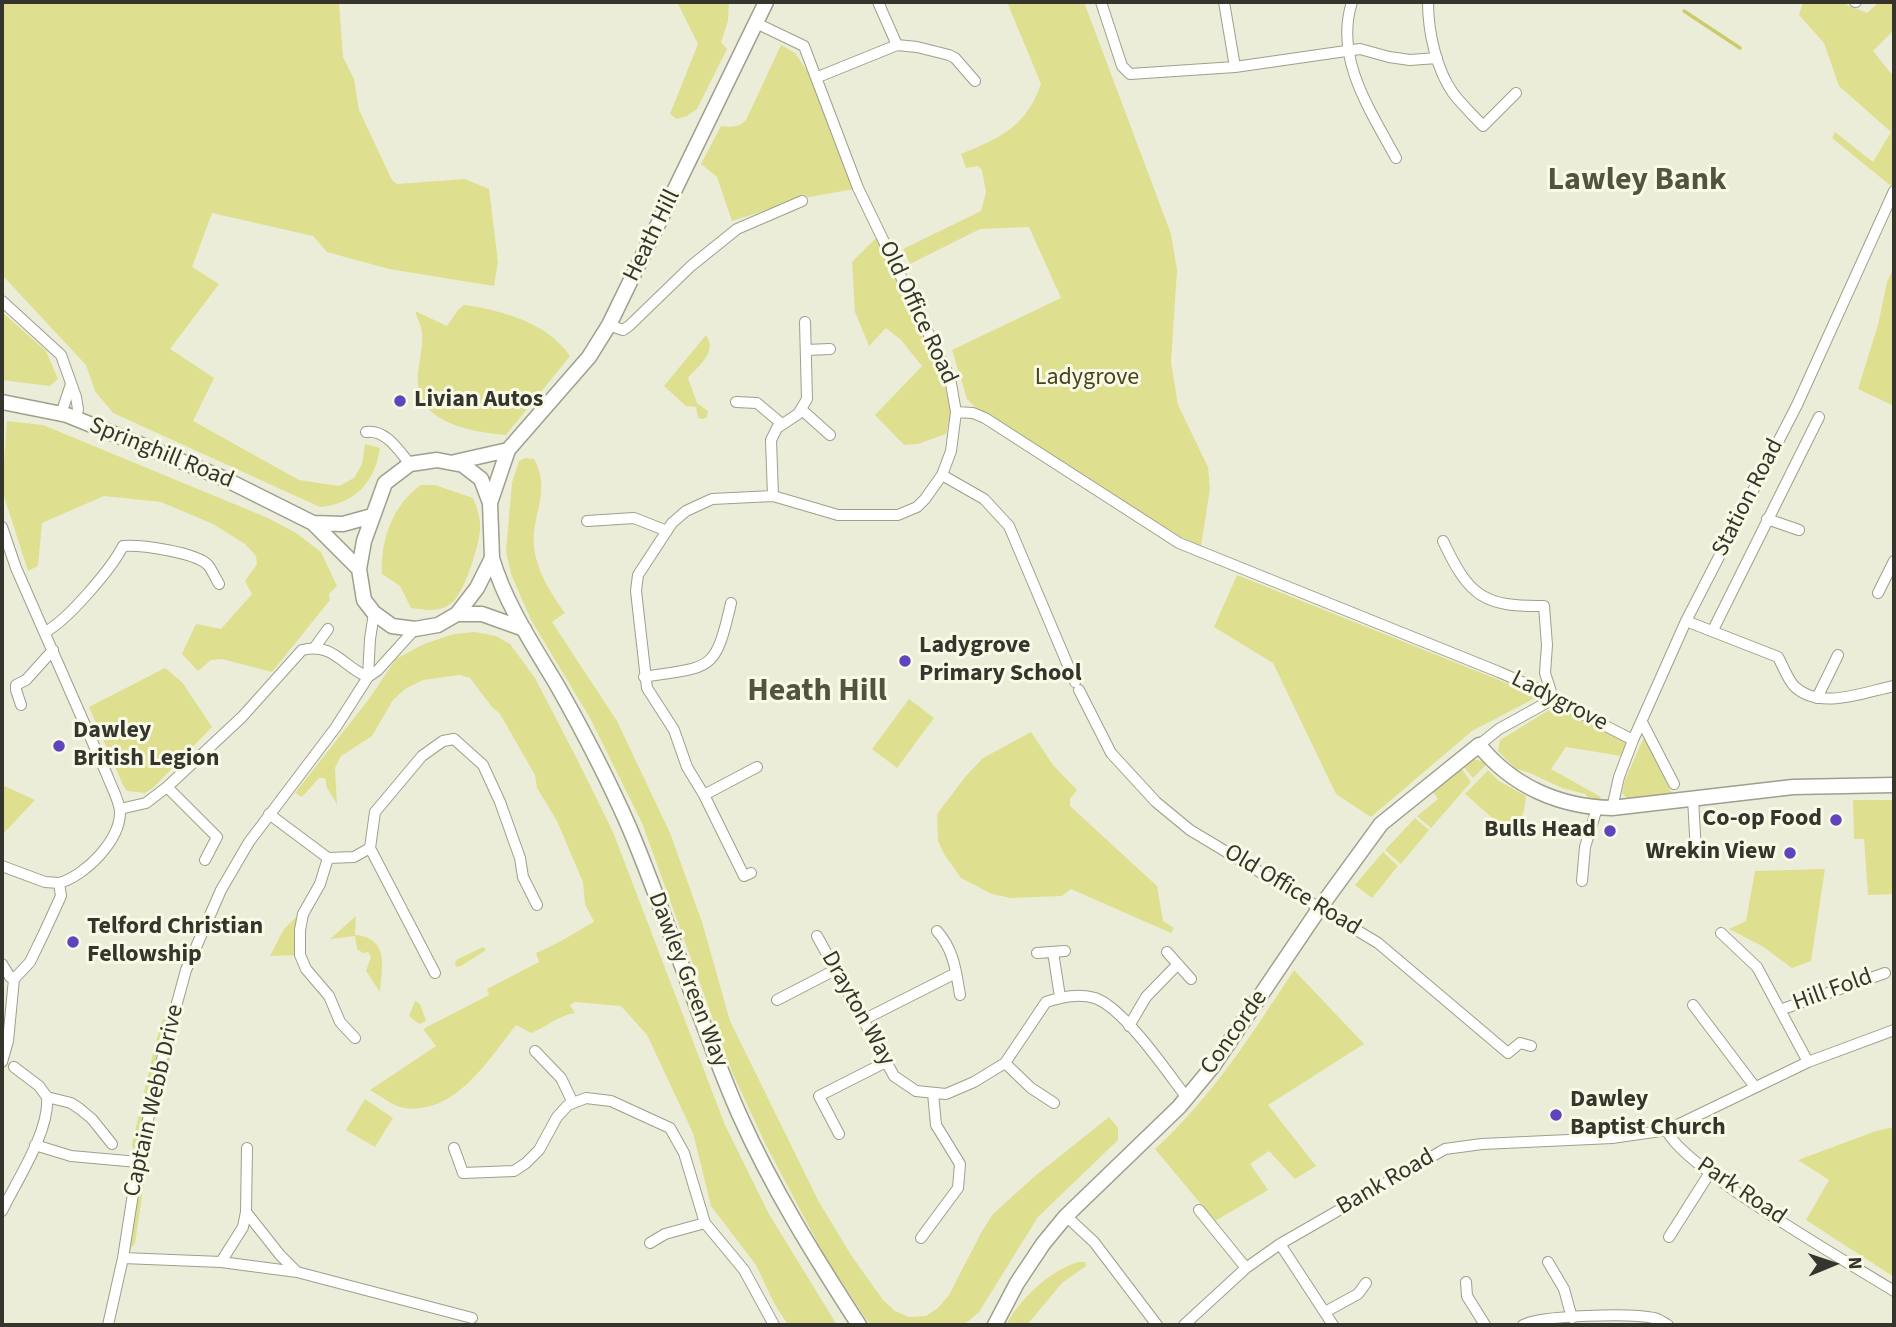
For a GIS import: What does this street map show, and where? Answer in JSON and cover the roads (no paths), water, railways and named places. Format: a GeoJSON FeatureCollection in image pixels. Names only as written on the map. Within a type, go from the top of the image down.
{"type":"FeatureCollection","features":[{"type":"Feature","properties":{"kind":"main road","name":"Heath Hill"},"geometry":{"type":"LineString","coordinates":[[490,503],[508,450],[589,357],[609,326],[766,2]]}},
{"type":"Feature","properties":{"kind":"main road","name":"Springhill Road"},"geometry":{"type":"LineString","coordinates":[[2,402],[76,419],[225,479],[313,523],[359,569]]}},
{"type":"Feature","properties":{"kind":"main road"},"geometry":{"type":"LineString","coordinates":[[451,462],[508,450]]}},
{"type":"Feature","properties":{"kind":"main road"},"geometry":{"type":"LineString","coordinates":[[437,460],[451,462],[463,465],[481,479],[490,503],[492,558],[477,588],[457,614],[438,625],[415,629],[392,626],[374,613],[364,600],[359,569],[372,516],[384,482],[410,464],[437,460]]}},
{"type":"Feature","properties":{"kind":"main road","name":"Springhill Road"},"geometry":{"type":"LineString","coordinates":[[313,523],[343,524],[372,516]]}},
{"type":"Feature","properties":{"kind":"main road","name":"Dawley Green Way"},"geometry":{"type":"LineString","coordinates":[[492,558],[498,577],[524,629],[571,711],[629,827],[740,1116],[802,1236],[859,1325]]}},
{"type":"Feature","properties":{"kind":"main road"},"geometry":{"type":"LineString","coordinates":[[457,614],[482,614],[524,629]]}},
{"type":"Feature","properties":{"kind":"main road"},"geometry":{"type":"LineString","coordinates":[[1479,745],[1521,783],[1565,803],[1604,808],[1793,788],[1894,785]]}},
{"type":"Feature","properties":{"kind":"main road","name":"Concorde"},"geometry":{"type":"LineString","coordinates":[[995,1325],[1039,1249],[1066,1216],[1187,1098],[1238,1031],[1319,909],[1381,824],[1479,745]]}},
{"type":"Feature","properties":{"kind":"street"},"geometry":{"type":"LineString","coordinates":[[878,2],[897,45]]}},
{"type":"Feature","properties":{"kind":"street"},"geometry":{"type":"LineString","coordinates":[[1101,2],[1122,66],[1130,74],[1235,67],[1360,49],[1410,60],[1437,58]]}},
{"type":"Feature","properties":{"kind":"street"},"geometry":{"type":"LineString","coordinates":[[1224,2],[1235,67]]}},
{"type":"Feature","properties":{"kind":"street"},"geometry":{"type":"LineString","coordinates":[[1352,2],[1347,29],[1350,64],[1396,158]]}},
{"type":"Feature","properties":{"kind":"street"},"geometry":{"type":"LineString","coordinates":[[1428,2],[1437,58],[1452,91],[1483,126],[1516,93]]}},
{"type":"Feature","properties":{"kind":"street","name":"Old Office Road"},"geometry":{"type":"LineString","coordinates":[[756,23],[804,46],[858,187],[950,378],[956,412],[951,450],[942,475],[985,499],[1009,526],[1077,686],[1111,753],[1156,802],[1190,830],[1378,943],[1507,1053],[1520,1043],[1531,1046]]}},
{"type":"Feature","properties":{"kind":"street"},"geometry":{"type":"LineString","coordinates":[[818,77],[897,45],[949,55],[955,58],[975,81]]}},
{"type":"Feature","properties":{"kind":"street","name":"Station Road"},"geometry":{"type":"LineString","coordinates":[[1582,881],[1585,847],[1619,777],[1633,740],[1643,724],[1686,621],[1797,405],[1894,191]]}},
{"type":"Feature","properties":{"kind":"street"},"geometry":{"type":"LineString","coordinates":[[609,326],[623,330],[629,326],[677,279],[737,229],[802,201]]}},
{"type":"Feature","properties":{"kind":"street"},"geometry":{"type":"LineString","coordinates":[[2,301],[61,355],[78,410],[76,419]]}},
{"type":"Feature","properties":{"kind":"street"},"geometry":{"type":"LineString","coordinates":[[773,496],[773,433],[802,410],[808,391],[805,321]]}},
{"type":"Feature","properties":{"kind":"street"},"geometry":{"type":"LineString","coordinates":[[806,350],[830,349]]}},
{"type":"Feature","properties":{"kind":"street"},"geometry":{"type":"LineString","coordinates":[[61,414],[71,383]]}},
{"type":"Feature","properties":{"kind":"street"},"geometry":{"type":"LineString","coordinates":[[736,402],[757,403],[782,424]]}},
{"type":"Feature","properties":{"kind":"street"},"geometry":{"type":"LineString","coordinates":[[802,410],[830,435]]}},
{"type":"Feature","properties":{"kind":"street","name":"Ladygrove"},"geometry":{"type":"LineString","coordinates":[[956,412],[973,413],[985,418],[1179,543],[1552,695],[1555,700],[1633,740]]}},
{"type":"Feature","properties":{"kind":"street"},"geometry":{"type":"LineString","coordinates":[[1713,630],[1819,417]]}},
{"type":"Feature","properties":{"kind":"street"},"geometry":{"type":"LineString","coordinates":[[366,432],[373,431],[388,439],[410,464]]}},
{"type":"Feature","properties":{"kind":"street"},"geometry":{"type":"LineString","coordinates":[[751,873],[744,876],[687,767],[674,730],[652,698],[644,677],[636,583],[638,575],[679,517],[702,502],[721,498],[773,496],[828,514],[898,515],[917,507],[942,475]]}},
{"type":"Feature","properties":{"kind":"street"},"geometry":{"type":"LineString","coordinates":[[587,521],[640,519],[667,531]]}},
{"type":"Feature","properties":{"kind":"street"},"geometry":{"type":"LineString","coordinates":[[1767,519],[1799,530]]}},
{"type":"Feature","properties":{"kind":"street"},"geometry":{"type":"LineString","coordinates":[[2,527],[16,568],[120,809],[119,827],[96,860],[81,874],[59,883],[45,883],[2,866]]}},
{"type":"Feature","properties":{"kind":"street"},"geometry":{"type":"LineString","coordinates":[[1443,541],[1463,580],[1484,597],[1509,606],[1544,606],[1547,645],[1545,673],[1552,695],[1546,703],[1499,729],[1479,745]]}},
{"type":"Feature","properties":{"kind":"street"},"geometry":{"type":"LineString","coordinates":[[45,632],[94,586],[114,562],[123,546],[162,548],[207,564],[219,584]]}},
{"type":"Feature","properties":{"kind":"street"},"geometry":{"type":"LineString","coordinates":[[1878,593],[1894,564]]}},
{"type":"Feature","properties":{"kind":"street"},"geometry":{"type":"LineString","coordinates":[[644,677],[692,669],[708,662],[719,649],[731,603]]}},
{"type":"Feature","properties":{"kind":"street","name":"Captain Webb Drive"},"geometry":{"type":"LineString","coordinates":[[368,677],[374,613]]}},
{"type":"Feature","properties":{"kind":"street"},"geometry":{"type":"LineString","coordinates":[[1686,621],[1778,657],[1792,684],[1809,698],[1829,698],[1894,686]]}},
{"type":"Feature","properties":{"kind":"street"},"geometry":{"type":"LineString","coordinates":[[314,647],[328,629]]}},
{"type":"Feature","properties":{"kind":"street","name":"Captain Webb Drive"},"geometry":{"type":"LineString","coordinates":[[108,1325],[123,1258],[138,1162],[161,1060],[187,970],[221,890],[269,814],[335,727],[368,677],[378,670],[415,629]]}},
{"type":"Feature","properties":{"kind":"street"},"geometry":{"type":"LineString","coordinates":[[120,809],[146,803],[167,787],[242,717],[302,650],[314,647],[328,650],[368,677]]}},
{"type":"Feature","properties":{"kind":"street"},"geometry":{"type":"LineString","coordinates":[[21,705],[16,685],[26,680],[53,650]]}},
{"type":"Feature","properties":{"kind":"street"},"geometry":{"type":"LineString","coordinates":[[1817,698],[1838,655]]}},
{"type":"Feature","properties":{"kind":"street"},"geometry":{"type":"LineString","coordinates":[[1643,724],[1674,784]]}},
{"type":"Feature","properties":{"kind":"street"},"geometry":{"type":"LineString","coordinates":[[435,973],[370,848],[375,812],[422,756],[443,741],[454,739],[483,765],[500,802],[520,858],[523,877],[537,905]]}},
{"type":"Feature","properties":{"kind":"street"},"geometry":{"type":"LineString","coordinates":[[704,795],[757,767]]}},
{"type":"Feature","properties":{"kind":"street"},"geometry":{"type":"LineString","coordinates":[[167,787],[217,837],[205,860]]}},
{"type":"Feature","properties":{"kind":"street"},"geometry":{"type":"LineString","coordinates":[[1693,798],[1696,853]]}},
{"type":"Feature","properties":{"kind":"street"},"geometry":{"type":"LineString","coordinates":[[269,814],[328,858],[354,856],[370,848]]}},
{"type":"Feature","properties":{"kind":"street"},"geometry":{"type":"LineString","coordinates":[[328,858],[320,884],[303,914],[300,954],[306,968],[329,996],[340,1022],[355,1038]]}},
{"type":"Feature","properties":{"kind":"street"},"geometry":{"type":"LineString","coordinates":[[2,1062],[8,1041],[14,979],[30,962],[61,896],[59,883]]}},
{"type":"Feature","properties":{"kind":"street"},"geometry":{"type":"LineString","coordinates":[[937,931],[947,943],[955,964],[960,995]]}},
{"type":"Feature","properties":{"kind":"street","name":"Hill Fold"},"geometry":{"type":"LineString","coordinates":[[1721,933],[1757,967],[1808,1062]]}},
{"type":"Feature","properties":{"kind":"street","name":"Drayton Way"},"geometry":{"type":"LineString","coordinates":[[817,936],[894,1076],[916,1091],[933,1093]]}},
{"type":"Feature","properties":{"kind":"street"},"geometry":{"type":"LineString","coordinates":[[1037,953],[1065,951]]}},
{"type":"Feature","properties":{"kind":"street"},"geometry":{"type":"LineString","coordinates":[[1167,952],[1191,979]]}},
{"type":"Feature","properties":{"kind":"street"},"geometry":{"type":"LineString","coordinates":[[1053,953],[1060,997]]}},
{"type":"Feature","properties":{"kind":"street"},"geometry":{"type":"LineString","coordinates":[[2,964],[14,979]]}},
{"type":"Feature","properties":{"kind":"street"},"geometry":{"type":"LineString","coordinates":[[1129,1026],[1146,997],[1178,964]]}},
{"type":"Feature","properties":{"kind":"street"},"geometry":{"type":"LineString","coordinates":[[777,1000],[835,970]]}},
{"type":"Feature","properties":{"kind":"street"},"geometry":{"type":"LineString","coordinates":[[863,1020],[956,973]]}},
{"type":"Feature","properties":{"kind":"street","name":"Hill Fold"},"geometry":{"type":"LineString","coordinates":[[1780,1010],[1885,973]]}},
{"type":"Feature","properties":{"kind":"street"},"geometry":{"type":"LineString","coordinates":[[921,1238],[958,1188],[960,1164],[936,1125],[933,1093],[946,1094],[974,1082],[1005,1063],[1046,1002],[1069,995],[1096,998],[1121,1016],[1187,1098]]}},
{"type":"Feature","properties":{"kind":"street"},"geometry":{"type":"LineString","coordinates":[[1693,1005],[1755,1087]]}},
{"type":"Feature","properties":{"kind":"street","name":"Bank Road"},"geometry":{"type":"LineString","coordinates":[[1184,1325],[1246,1268],[1280,1244],[1445,1149],[1482,1144],[1612,1138],[1667,1130],[1808,1062],[1894,1030]]}},
{"type":"Feature","properties":{"kind":"street"},"geometry":{"type":"LineString","coordinates":[[535,1051],[561,1078],[573,1103]]}},
{"type":"Feature","properties":{"kind":"street"},"geometry":{"type":"LineString","coordinates":[[839,1134],[820,1096],[886,1062]]}},
{"type":"Feature","properties":{"kind":"street"},"geometry":{"type":"LineString","coordinates":[[1005,1063],[1031,1088],[1054,1103]]}},
{"type":"Feature","properties":{"kind":"street"},"geometry":{"type":"LineString","coordinates":[[2,1211],[35,1145],[47,1112],[47,1097],[39,1086],[14,1067]]}},
{"type":"Feature","properties":{"kind":"street"},"geometry":{"type":"LineString","coordinates":[[47,1097],[80,1109],[92,1119],[112,1144]]}},
{"type":"Feature","properties":{"kind":"street"},"geometry":{"type":"LineString","coordinates":[[454,1148],[463,1173],[514,1171],[539,1150],[557,1117],[568,1105],[586,1098],[611,1101],[670,1128],[684,1153],[705,1223],[744,1270],[774,1325]]}},
{"type":"Feature","properties":{"kind":"street","name":"Park Road"},"geometry":{"type":"LineString","coordinates":[[1667,1130],[1678,1148],[1709,1174],[1894,1291]]}},
{"type":"Feature","properties":{"kind":"street"},"geometry":{"type":"LineString","coordinates":[[35,1145],[71,1156],[138,1162]]}},
{"type":"Feature","properties":{"kind":"street"},"geometry":{"type":"LineString","coordinates":[[221,1262],[243,1227],[246,1212],[247,1147]]}},
{"type":"Feature","properties":{"kind":"street"},"geometry":{"type":"LineString","coordinates":[[1669,1237],[1709,1174]]}},
{"type":"Feature","properties":{"kind":"street"},"geometry":{"type":"LineString","coordinates":[[1199,1210],[1246,1268]]}},
{"type":"Feature","properties":{"kind":"street"},"geometry":{"type":"LineString","coordinates":[[246,1212],[280,1255],[298,1272]]}},
{"type":"Feature","properties":{"kind":"street"},"geometry":{"type":"LineString","coordinates":[[1066,1216],[1094,1242],[1157,1325]]}},
{"type":"Feature","properties":{"kind":"street"},"geometry":{"type":"LineString","coordinates":[[650,1243],[665,1234],[705,1223]]}},
{"type":"Feature","properties":{"kind":"street"},"geometry":{"type":"LineString","coordinates":[[1280,1244],[1333,1325]]}},
{"type":"Feature","properties":{"kind":"street"},"geometry":{"type":"LineString","coordinates":[[123,1258],[221,1262],[298,1272],[472,1318]]}},
{"type":"Feature","properties":{"kind":"street"},"geometry":{"type":"LineString","coordinates":[[1548,1262],[1564,1289],[1572,1318]]}},
{"type":"Feature","properties":{"kind":"street"},"geometry":{"type":"LineString","coordinates":[[1466,1282],[1467,1296],[1485,1325]]}},
{"type":"Feature","properties":{"kind":"street"},"geometry":{"type":"LineString","coordinates":[[1325,1312],[1358,1294],[1366,1283]]}},
{"type":"Feature","properties":{"kind":"street"},"geometry":{"type":"LineString","coordinates":[[1523,1325],[1623,1315],[1655,1318],[1668,1325]]}},
{"type":"Feature","properties":{"kind":"waterway"},"geometry":{"type":"LineString","coordinates":[[1684,11],[1740,48]]}},
{"type":"Feature","properties":{"kind":"place","name":"Livian Autos"},"geometry":{"type":"Point","coordinates":[400,401]}},
{"type":"Feature","properties":{"kind":"place","name":"Ladygrove Primary School"},"geometry":{"type":"Point","coordinates":[905,661]}},
{"type":"Feature","properties":{"kind":"place","name":"Dawley British Legion"},"geometry":{"type":"Point","coordinates":[59,746]}},
{"type":"Feature","properties":{"kind":"place","name":"Co-op Food"},"geometry":{"type":"Point","coordinates":[1836,820]}},
{"type":"Feature","properties":{"kind":"place","name":"Bulls Head"},"geometry":{"type":"Point","coordinates":[1610,831]}},
{"type":"Feature","properties":{"kind":"place","name":"Wrekin View"},"geometry":{"type":"Point","coordinates":[1790,853]}},
{"type":"Feature","properties":{"kind":"place","name":"Telford Christian Fellowship"},"geometry":{"type":"Point","coordinates":[73,942]}},
{"type":"Feature","properties":{"kind":"place","name":"Dawley Baptist Church"},"geometry":{"type":"Point","coordinates":[1556,1115]}},
{"type":"Feature","properties":{"kind":"district","name":"Lawley Bank"},"geometry":{"type":"Point","coordinates":[1637,182]}},
{"type":"Feature","properties":{"kind":"district","name":"Heath Hill"},"geometry":{"type":"Point","coordinates":[817,693]}}]}
